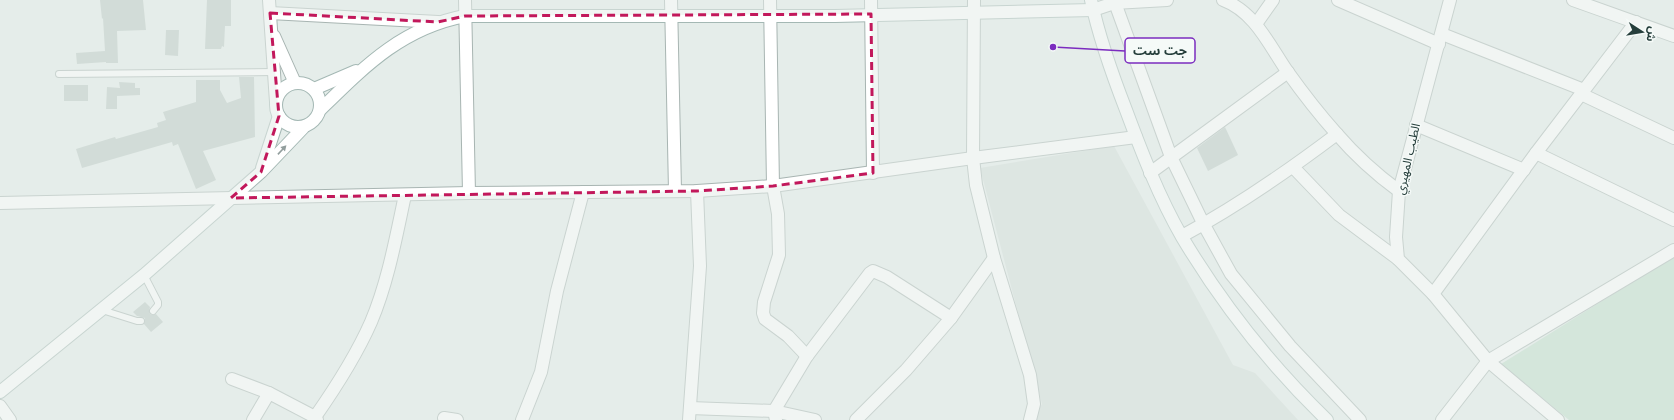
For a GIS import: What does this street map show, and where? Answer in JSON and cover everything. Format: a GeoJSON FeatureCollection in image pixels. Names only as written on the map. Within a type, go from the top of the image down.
{"type":"FeatureCollection","features":[{"type":"Feature","properties":{"kind":"street"},"geometry":{"type":"LineString","coordinates":[[261,172],[279,116],[276,102],[269,0]]}},
{"type":"Feature","properties":{"kind":"street"},"geometry":{"type":"LineString","coordinates":[[465,0],[469,193]]}},
{"type":"Feature","properties":{"kind":"street"},"geometry":{"type":"LineString","coordinates":[[671,0],[675,191]]}},
{"type":"Feature","properties":{"kind":"street"},"geometry":{"type":"LineString","coordinates":[[770,0],[773,186],[778,214],[779,255],[764,302],[763,313],[765,319],[788,336],[807,356]]}},
{"type":"Feature","properties":{"kind":"street"},"geometry":{"type":"LineString","coordinates":[[871,0],[873,173]]}},
{"type":"Feature","properties":{"kind":"street"},"geometry":{"type":"LineString","coordinates":[[974,0],[974,158],[976,185],[994,258],[1030,375],[1034,404],[1030,420]]}},
{"type":"Feature","properties":{"kind":"street"},"geometry":{"type":"LineString","coordinates":[[0,392],[144,275],[261,172],[302,128],[315,121],[321,108],[363,68],[380,54],[399,42],[419,30],[438,22],[465,16],[835,16],[871,14],[974,14],[1092,5],[1114,1],[1167,0]]}},
{"type":"Feature","properties":{"kind":"street"},"geometry":{"type":"LineString","coordinates":[[1223,0],[1238,9],[1256,24],[1288,72],[1336,134],[1382,178],[1399,191]]}},
{"type":"Feature","properties":{"kind":"street"},"geometry":{"type":"LineString","coordinates":[[1256,24],[1274,0]]}},
{"type":"Feature","properties":{"kind":"street"},"geometry":{"type":"LineString","coordinates":[[1338,0],[1582,92],[1674,138]]}},
{"type":"Feature","properties":{"kind":"street","name":"الطيب المهيري"},"geometry":{"type":"LineString","coordinates":[[1398,259],[1396,237],[1399,191],[1450,0]]}},
{"type":"Feature","properties":{"kind":"street"},"geometry":{"type":"LineString","coordinates":[[1573,0],[1674,36]]}},
{"type":"Feature","properties":{"kind":"street"},"geometry":{"type":"LineString","coordinates":[[1114,1],[1171,157],[1204,225],[1231,274],[1253,303],[1290,346],[1360,420]]}},
{"type":"Feature","properties":{"kind":"street"},"geometry":{"type":"LineString","coordinates":[[1092,5],[1114,77],[1150,173],[1182,236],[1213,285],[1250,336],[1292,385],[1327,420]]}},
{"type":"Feature","properties":{"kind":"street"},"geometry":{"type":"LineString","coordinates":[[270,19],[438,22]]}},
{"type":"Feature","properties":{"kind":"street"},"geometry":{"type":"LineString","coordinates":[[270,19],[295,83]]}},
{"type":"Feature","properties":{"kind":"street"},"geometry":{"type":"LineString","coordinates":[[1433,294],[1536,153],[1636,22]]}},
{"type":"Feature","properties":{"kind":"street"},"geometry":{"type":"LineString","coordinates":[[314,89],[363,68]]}},
{"type":"Feature","properties":{"kind":"street"},"geometry":{"type":"LineString","coordinates":[[1150,173],[1288,72]]}},
{"type":"Feature","properties":{"kind":"street"},"geometry":{"type":"LineString","coordinates":[[276,102],[282,90],[295,83],[302,83],[314,89],[318,95],[321,108]]}},
{"type":"Feature","properties":{"kind":"street"},"geometry":{"type":"LineString","coordinates":[[279,116],[289,126],[302,128]]}},
{"type":"Feature","properties":{"kind":"street"},"geometry":{"type":"LineString","coordinates":[[1416,125],[1524,170]]}},
{"type":"Feature","properties":{"kind":"street"},"geometry":{"type":"LineString","coordinates":[[1182,236],[1204,225],[1293,167],[1336,134]]}},
{"type":"Feature","properties":{"kind":"street"},"geometry":{"type":"LineString","coordinates":[[0,203],[469,193],[697,191],[773,186],[1136,137]]}},
{"type":"Feature","properties":{"kind":"street"},"geometry":{"type":"LineString","coordinates":[[1536,153],[1674,220]]}},
{"type":"Feature","properties":{"kind":"street"},"geometry":{"type":"LineString","coordinates":[[1293,167],[1339,215],[1398,259],[1433,294],[1488,361],[1558,420]]}},
{"type":"Feature","properties":{"kind":"street"},"geometry":{"type":"LineString","coordinates":[[697,191],[700,266],[690,414],[775,415],[815,420]]}},
{"type":"Feature","properties":{"kind":"street"},"geometry":{"type":"LineString","coordinates":[[522,420],[541,372],[557,291],[583,192]]}},
{"type":"Feature","properties":{"kind":"street"},"geometry":{"type":"LineString","coordinates":[[232,379],[269,393],[316,419],[335,389],[371,322],[381,296],[405,195]]}},
{"type":"Feature","properties":{"kind":"street"},"geometry":{"type":"LineString","coordinates":[[1442,420],[1488,361],[1674,250]]}},
{"type":"Feature","properties":{"kind":"street"},"geometry":{"type":"LineString","coordinates":[[856,420],[906,370],[951,318],[994,258]]}},
{"type":"Feature","properties":{"kind":"street"},"geometry":{"type":"LineString","coordinates":[[775,415],[807,356],[868,276],[873,272],[887,278],[951,318]]}},
{"type":"Feature","properties":{"kind":"street"},"geometry":{"type":"LineString","coordinates":[[253,420],[269,393]]}},
{"type":"Feature","properties":{"kind":"street"},"geometry":{"type":"LineString","coordinates":[[0,406],[10,420]]}},
{"type":"Feature","properties":{"kind":"street"},"geometry":{"type":"LineString","coordinates":[[444,418],[457,420]]}},
{"type":"Feature","properties":{"kind":"lane"},"geometry":{"type":"LineString","coordinates":[[59,74],[274,72]]}},
{"type":"Feature","properties":{"kind":"lane"},"geometry":{"type":"LineString","coordinates":[[144,275],[158,302],[158,306],[153,311]]}},
{"type":"Feature","properties":{"kind":"lane"},"geometry":{"type":"LineString","coordinates":[[102,310],[136,321],[141,321]]}},
{"type":"Feature","properties":{"kind":"highlighted area"},"geometry":{"type":"Polygon","coordinates":[[[270,13],[438,22],[465,16],[871,14],[873,173],[773,186],[697,191],[231,198],[261,172],[279,116],[270,13]]]}},
{"type":"Feature","properties":{"kind":"shaded area"},"geometry":{"type":"Polygon","coordinates":[[[1114,146],[1233,365],[1255,373],[1298,420],[1031,420],[1042,404],[980,168],[1114,146]]]}},
{"type":"Feature","properties":{"kind":"green space"},"geometry":{"type":"Polygon","coordinates":[[[1674,256],[1674,420],[1569,420],[1501,364],[1674,256]]]}},
{"type":"Feature","properties":{"kind":"building"},"geometry":{"type":"Polygon","coordinates":[[[100,0],[143,0],[146,30],[117,31],[118,63],[106,62],[77,64],[76,53],[105,51],[103,18],[102,19],[100,0]]]}},
{"type":"Feature","properties":{"kind":"building"},"geometry":{"type":"Polygon","coordinates":[[[207,0],[231,0],[231,26],[225,26],[224,47],[222,46],[221,49],[205,49],[207,0]]]}},
{"type":"Feature","properties":{"kind":"building"},"geometry":{"type":"Polygon","coordinates":[[[166,30],[179,30],[178,56],[165,55],[166,30]]]}},
{"type":"Feature","properties":{"kind":"building"},"geometry":{"type":"Polygon","coordinates":[[[239,77],[254,77],[255,137],[203,151],[216,180],[196,189],[178,144],[173,146],[172,142],[82,168],[76,149],[115,137],[116,139],[158,127],[157,123],[166,120],[163,112],[196,102],[196,80],[220,80],[220,90],[227,103],[241,98],[239,77]]]}},
{"type":"Feature","properties":{"kind":"building"},"geometry":{"type":"Polygon","coordinates":[[[119,82],[135,83],[135,88],[140,88],[140,95],[117,96],[117,109],[106,109],[107,87],[120,88],[119,82]]]}},
{"type":"Feature","properties":{"kind":"building"},"geometry":{"type":"Polygon","coordinates":[[[64,85],[88,85],[88,101],[64,101],[64,85]]]}},
{"type":"Feature","properties":{"kind":"building"},"geometry":{"type":"Polygon","coordinates":[[[1225,127],[1238,155],[1208,171],[1197,148],[1225,127]]]}},
{"type":"Feature","properties":{"kind":"building"},"geometry":{"type":"Polygon","coordinates":[[[145,302],[150,307],[150,314],[156,314],[163,322],[151,332],[144,324],[145,318],[137,316],[133,312],[145,302]]]}},
{"type":"Feature","properties":{"kind":"place","name":"جت ست"},"geometry":{"type":"Point","coordinates":[1053,47]}}]}
